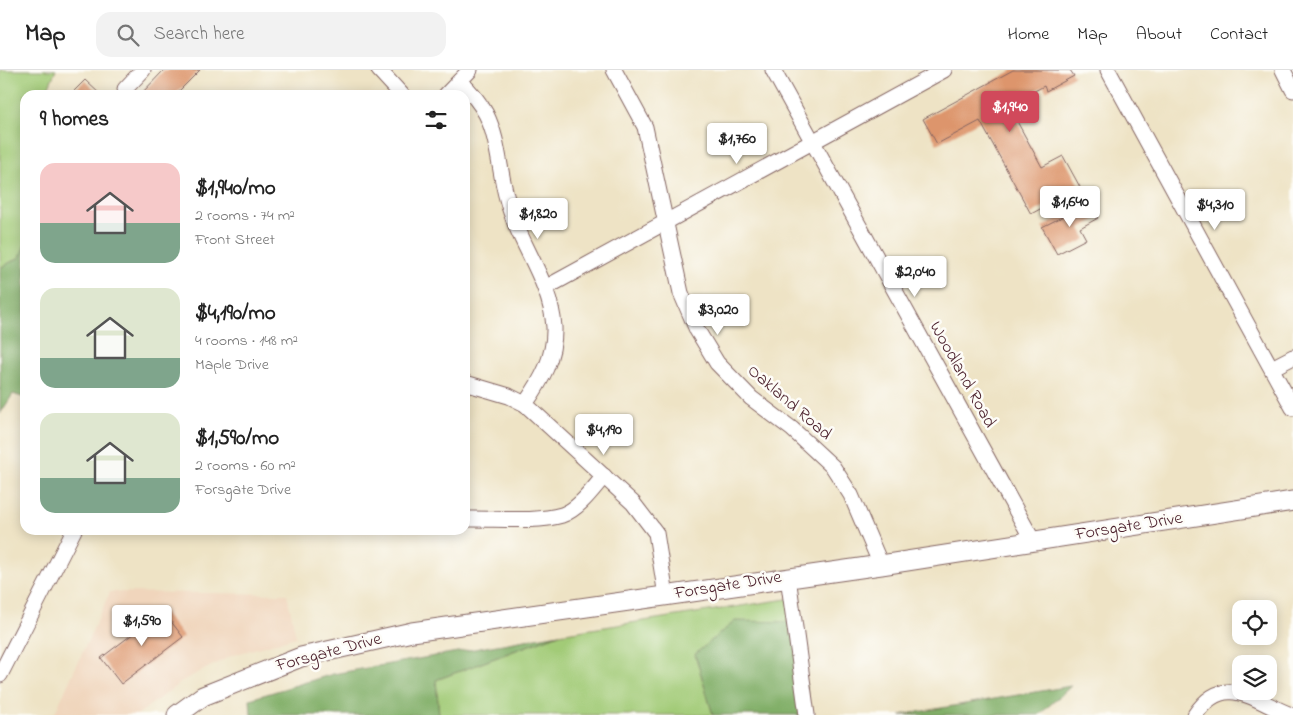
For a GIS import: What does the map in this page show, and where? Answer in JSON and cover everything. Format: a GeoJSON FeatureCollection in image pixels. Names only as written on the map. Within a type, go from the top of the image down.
{"type":"FeatureCollection","features":[{"type":"Feature","properties":{"kind":"main road","name":"Forsgate Drive"},"geometry":{"type":"LineString","coordinates":[[177,715],[203,696],[301,657],[412,632],[881,565],[1293,501]]}},
{"type":"Feature","properties":{"kind":"street"},"geometry":{"type":"LineString","coordinates":[[125,89],[143,70]]}},
{"type":"Feature","properties":{"kind":"street"},"geometry":{"type":"LineString","coordinates":[[379,70],[397,90]]}},
{"type":"Feature","properties":{"kind":"street","name":"Oakland Road"},"geometry":{"type":"LineString","coordinates":[[614,70],[645,127],[681,292],[697,330],[717,363],[751,398],[792,429],[833,467],[851,495],[881,565]]}},
{"type":"Feature","properties":{"kind":"street","name":"Woodland Road"},"geometry":{"type":"LineString","coordinates":[[773,70],[1033,541]]}},
{"type":"Feature","properties":{"kind":"street"},"geometry":{"type":"LineString","coordinates":[[1108,70],[1293,408]]}},
{"type":"Feature","properties":{"kind":"street"},"geometry":{"type":"LineString","coordinates":[[1283,70],[1293,90]]}},
{"type":"Feature","properties":{"kind":"street"},"geometry":{"type":"LineString","coordinates":[[545,288],[941,71]]}},
{"type":"Feature","properties":{"kind":"street"},"geometry":{"type":"LineString","coordinates":[[451,90],[465,75],[474,95],[486,114],[494,135],[510,209],[520,236],[545,288],[552,309],[553,350],[546,371],[525,404]]}},
{"type":"Feature","properties":{"kind":"street"},"geometry":{"type":"LineString","coordinates":[[1272,368],[1293,357]]}},
{"type":"Feature","properties":{"kind":"street"},"geometry":{"type":"LineString","coordinates":[[470,384],[509,396],[525,404],[633,503],[656,533],[666,596]]}},
{"type":"Feature","properties":{"kind":"street"},"geometry":{"type":"LineString","coordinates":[[470,519],[543,518],[563,515],[582,502],[604,476]]}},
{"type":"Feature","properties":{"kind":"street"},"geometry":{"type":"LineString","coordinates":[[0,675],[71,535]]}},
{"type":"Feature","properties":{"kind":"street"},"geometry":{"type":"LineString","coordinates":[[788,577],[807,715]]}},
{"type":"Feature","properties":{"kind":"street"},"geometry":{"type":"LineString","coordinates":[[1195,715],[1204,702],[1219,693],[1237,691],[1292,715]]}},
{"type":"Feature","properties":{"kind":"shaded area"},"geometry":{"type":"Polygon","coordinates":[[[110,592],[287,594],[296,637],[233,655],[184,680],[137,715],[54,715],[110,592]]]}},
{"type":"Feature","properties":{"kind":"green space"},"geometry":{"type":"Polygon","coordinates":[[[0,70],[56,70],[47,90],[20,90],[20,257],[0,268],[0,70]]]}},
{"type":"Feature","properties":{"kind":"green space"},"geometry":{"type":"Polygon","coordinates":[[[20,257],[20,396],[13,394],[0,414],[0,268],[20,257]]]}},
{"type":"Feature","properties":{"kind":"green space"},"geometry":{"type":"Polygon","coordinates":[[[793,598],[797,622],[695,654],[713,715],[439,715],[436,680],[559,634],[793,598]]]}},
{"type":"Feature","properties":{"kind":"green space"},"geometry":{"type":"Polygon","coordinates":[[[735,621],[797,622],[810,715],[713,715],[695,654],[735,621]]]}},
{"type":"Feature","properties":{"kind":"green space"},"geometry":{"type":"Polygon","coordinates":[[[559,634],[436,680],[439,715],[251,715],[250,699],[333,674],[559,634]]]}},
{"type":"Feature","properties":{"kind":"green space"},"geometry":{"type":"Polygon","coordinates":[[[1071,686],[1039,715],[900,715],[1071,686]]]}},
{"type":"Feature","properties":{"kind":"building"},"geometry":{"type":"Polygon","coordinates":[[[164,70],[200,70],[180,90],[145,90],[164,70]]]}},
{"type":"Feature","properties":{"kind":"building"},"geometry":{"type":"Polygon","coordinates":[[[1013,70],[1070,70],[1074,76],[1046,91],[1044,86],[1008,105],[1042,167],[1063,156],[1080,187],[1031,214],[980,121],[937,144],[923,119],[1013,70]]]}},
{"type":"Feature","properties":{"kind":"building"},"geometry":{"type":"Polygon","coordinates":[[[85,80],[96,90],[75,90],[85,80]]]}},
{"type":"Feature","properties":{"kind":"building"},"geometry":{"type":"Polygon","coordinates":[[[1090,203],[1098,218],[1080,228],[1086,239],[1057,254],[1042,227],[1090,203]]]}},
{"type":"Feature","properties":{"kind":"building"},"geometry":{"type":"Polygon","coordinates":[[[163,611],[183,637],[121,684],[101,658],[163,611]]]}}]}
